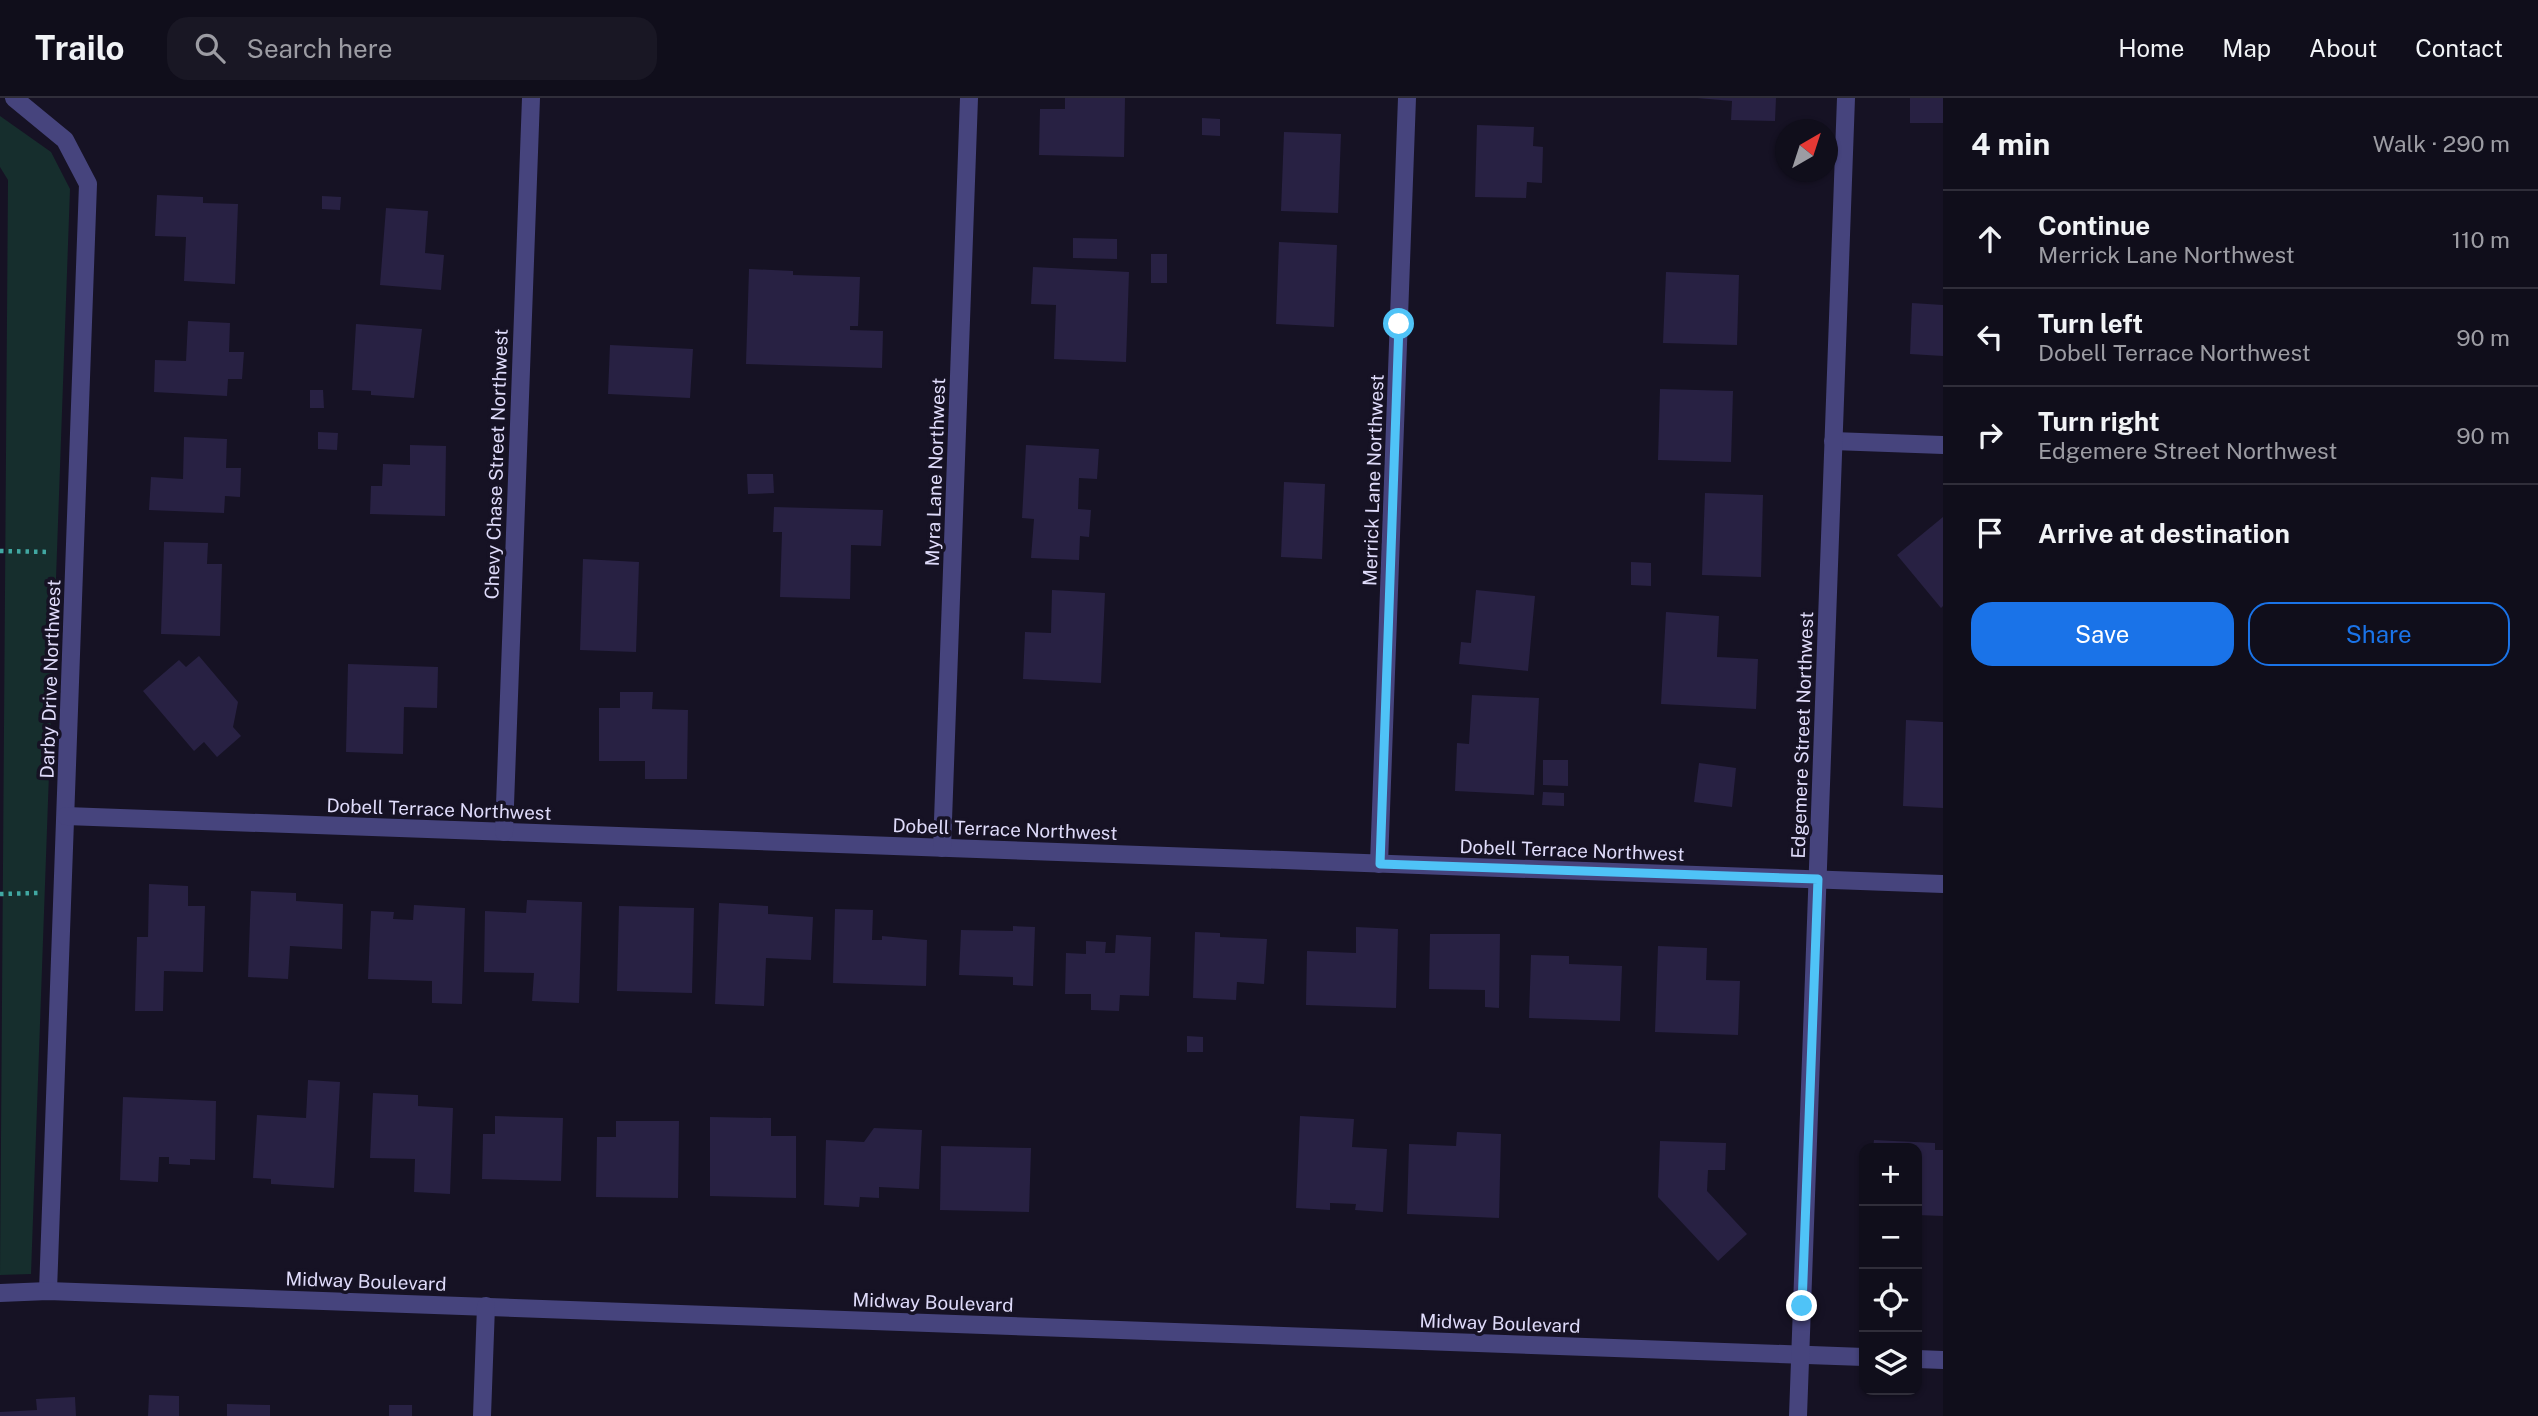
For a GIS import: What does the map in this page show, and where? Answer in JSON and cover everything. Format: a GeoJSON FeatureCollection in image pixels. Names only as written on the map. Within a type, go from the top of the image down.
{"type":"FeatureCollection","features":[{"type":"Feature","properties":{"kind":"street","name":"Darby Drive Northwest"},"geometry":{"type":"LineString","coordinates":[[14,98],[65,140],[88,184],[48,1291]]}},
{"type":"Feature","properties":{"kind":"street","name":"Chevy Chase Street Northwest"},"geometry":{"type":"LineString","coordinates":[[503,832],[531,98]]}},
{"type":"Feature","properties":{"kind":"street","name":"Myra Lane Northwest"},"geometry":{"type":"LineString","coordinates":[[942,848],[970,98]]}},
{"type":"Feature","properties":{"kind":"street","name":"Merrick Lane Northwest"},"geometry":{"type":"LineString","coordinates":[[1380,864],[1406,98]]}},
{"type":"Feature","properties":{"kind":"street","name":"Edgemere Street Northwest"},"geometry":{"type":"LineString","coordinates":[[1798,1416],[1846,98]]}},
{"type":"Feature","properties":{"kind":"street"},"geometry":{"type":"LineString","coordinates":[[1833,441],[1943,445]]}},
{"type":"Feature","properties":{"kind":"street","name":"Dobell Terrace Northwest"},"geometry":{"type":"LineString","coordinates":[[66,816],[1943,884]]}},
{"type":"Feature","properties":{"kind":"street","name":"Midway Boulevard"},"geometry":{"type":"LineString","coordinates":[[0,1293],[48,1291],[486,1306],[1859,1357]]}},
{"type":"Feature","properties":{"kind":"street"},"geometry":{"type":"LineString","coordinates":[[482,1416],[486,1306]]}},
{"type":"Feature","properties":{"kind":"street"},"geometry":{"type":"LineString","coordinates":[[1922,1359],[1943,1360]]}},
{"type":"Feature","properties":{"kind":"path"},"geometry":{"type":"LineString","coordinates":[[0,551],[75,553]]}},
{"type":"Feature","properties":{"kind":"path"},"geometry":{"type":"LineString","coordinates":[[0,894],[63,893]]}},
{"type":"Feature","properties":{"kind":"green space"},"geometry":{"type":"Polygon","coordinates":[[[0,116],[51,152],[70,189],[31,1274],[0,1275],[8,180],[0,167],[0,116]]]}},
{"type":"Feature","properties":{"kind":"building"},"geometry":{"type":"Polygon","coordinates":[[[1065,98],[1125,98],[1124,157],[1039,155],[1040,109],[1065,109],[1065,98]]]}},
{"type":"Feature","properties":{"kind":"building"},"geometry":{"type":"Polygon","coordinates":[[[1697,98],[1776,98],[1775,121],[1731,120],[1732,101],[1697,98]]]}},
{"type":"Feature","properties":{"kind":"building"},"geometry":{"type":"Polygon","coordinates":[[[1910,98],[1943,98],[1943,123],[1910,123],[1910,98]]]}},
{"type":"Feature","properties":{"kind":"building"},"geometry":{"type":"Polygon","coordinates":[[[1202,118],[1220,119],[1220,136],[1202,135],[1202,118]]]}},
{"type":"Feature","properties":{"kind":"building"},"geometry":{"type":"Polygon","coordinates":[[[1477,125],[1534,127],[1533,146],[1543,147],[1542,183],[1527,182],[1526,198],[1475,197],[1477,125]]]}},
{"type":"Feature","properties":{"kind":"building"},"geometry":{"type":"Polygon","coordinates":[[[1284,132],[1341,134],[1338,213],[1281,211],[1284,132]]]}},
{"type":"Feature","properties":{"kind":"building"},"geometry":{"type":"Polygon","coordinates":[[[157,195],[203,197],[203,203],[238,204],[235,284],[184,281],[186,237],[155,236],[157,195]]]}},
{"type":"Feature","properties":{"kind":"building"},"geometry":{"type":"Polygon","coordinates":[[[322,196],[341,197],[340,210],[322,209],[322,196]]]}},
{"type":"Feature","properties":{"kind":"building"},"geometry":{"type":"Polygon","coordinates":[[[386,208],[428,211],[425,253],[444,255],[441,290],[380,285],[386,208]]]}},
{"type":"Feature","properties":{"kind":"building"},"geometry":{"type":"Polygon","coordinates":[[[1073,238],[1117,239],[1117,259],[1073,258],[1073,238]]]}},
{"type":"Feature","properties":{"kind":"building"},"geometry":{"type":"Polygon","coordinates":[[[1279,242],[1337,245],[1334,327],[1276,324],[1279,242]]]}},
{"type":"Feature","properties":{"kind":"building"},"geometry":{"type":"Polygon","coordinates":[[[1151,254],[1167,254],[1167,283],[1151,283],[1151,254]]]}},
{"type":"Feature","properties":{"kind":"building"},"geometry":{"type":"Polygon","coordinates":[[[1033,267],[1129,272],[1126,362],[1054,359],[1056,305],[1031,304],[1033,267]]]}},
{"type":"Feature","properties":{"kind":"building"},"geometry":{"type":"Polygon","coordinates":[[[749,269],[793,271],[793,275],[860,277],[858,326],[850,326],[850,330],[883,331],[882,368],[746,364],[749,269]]]}},
{"type":"Feature","properties":{"kind":"building"},"geometry":{"type":"Polygon","coordinates":[[[1666,272],[1739,275],[1737,345],[1663,343],[1666,272]]]}},
{"type":"Feature","properties":{"kind":"building"},"geometry":{"type":"Polygon","coordinates":[[[1912,303],[1943,305],[1943,356],[1910,354],[1912,303]]]}},
{"type":"Feature","properties":{"kind":"building"},"geometry":{"type":"Polygon","coordinates":[[[188,321],[230,323],[229,352],[244,352],[242,379],[228,379],[227,396],[154,392],[155,360],[186,361],[188,321]]]}},
{"type":"Feature","properties":{"kind":"building"},"geometry":{"type":"Polygon","coordinates":[[[356,324],[422,329],[414,398],[371,395],[371,391],[352,390],[356,324]]]}},
{"type":"Feature","properties":{"kind":"building"},"geometry":{"type":"Polygon","coordinates":[[[610,345],[693,349],[690,398],[608,394],[610,345]]]}},
{"type":"Feature","properties":{"kind":"building"},"geometry":{"type":"Polygon","coordinates":[[[1660,389],[1733,391],[1731,462],[1658,460],[1660,389]]]}},
{"type":"Feature","properties":{"kind":"building"},"geometry":{"type":"Polygon","coordinates":[[[310,390],[323,390],[324,408],[310,408],[310,390]]]}},
{"type":"Feature","properties":{"kind":"building"},"geometry":{"type":"Polygon","coordinates":[[[318,432],[338,433],[337,450],[318,449],[318,432]]]}},
{"type":"Feature","properties":{"kind":"building"},"geometry":{"type":"Polygon","coordinates":[[[184,437],[227,439],[226,468],[241,468],[240,497],[225,496],[224,513],[149,510],[151,477],[183,479],[184,437]]]}},
{"type":"Feature","properties":{"kind":"building"},"geometry":{"type":"Polygon","coordinates":[[[410,445],[446,446],[445,516],[370,514],[371,486],[382,486],[383,464],[410,465],[410,445]]]}},
{"type":"Feature","properties":{"kind":"building"},"geometry":{"type":"Polygon","coordinates":[[[1026,445],[1099,449],[1097,479],[1079,478],[1078,509],[1091,510],[1089,537],[1080,536],[1079,560],[1031,558],[1034,519],[1022,518],[1026,445]]]}},
{"type":"Feature","properties":{"kind":"building"},"geometry":{"type":"Polygon","coordinates":[[[747,474],[773,474],[774,493],[748,494],[747,474]]]}},
{"type":"Feature","properties":{"kind":"building"},"geometry":{"type":"Polygon","coordinates":[[[1284,482],[1325,484],[1322,559],[1281,557],[1284,482]]]}},
{"type":"Feature","properties":{"kind":"building"},"geometry":{"type":"Polygon","coordinates":[[[1705,493],[1763,495],[1761,577],[1702,575],[1705,493]]]}},
{"type":"Feature","properties":{"kind":"building"},"geometry":{"type":"Polygon","coordinates":[[[774,507],[883,510],[881,546],[851,545],[850,599],[780,597],[782,532],[773,532],[774,507]]]}},
{"type":"Feature","properties":{"kind":"building"},"geometry":{"type":"Polygon","coordinates":[[[1943,517],[1943,606],[1941,608],[1897,555],[1943,517]]]}},
{"type":"Feature","properties":{"kind":"building"},"geometry":{"type":"Polygon","coordinates":[[[164,542],[208,543],[207,564],[222,564],[220,636],[161,634],[164,542]]]}},
{"type":"Feature","properties":{"kind":"building"},"geometry":{"type":"Polygon","coordinates":[[[583,559],[639,562],[636,652],[580,650],[583,559]]]}},
{"type":"Feature","properties":{"kind":"building"},"geometry":{"type":"Polygon","coordinates":[[[1631,562],[1651,563],[1651,586],[1631,585],[1631,562]]]}},
{"type":"Feature","properties":{"kind":"building"},"geometry":{"type":"Polygon","coordinates":[[[1052,590],[1105,593],[1101,683],[1023,679],[1025,632],[1051,633],[1052,590]]]}},
{"type":"Feature","properties":{"kind":"building"},"geometry":{"type":"Polygon","coordinates":[[[1476,590],[1535,596],[1528,671],[1459,664],[1461,642],[1471,643],[1476,590]]]}},
{"type":"Feature","properties":{"kind":"building"},"geometry":{"type":"Polygon","coordinates":[[[1666,612],[1719,616],[1717,657],[1758,659],[1756,709],[1661,704],[1666,612]]]}},
{"type":"Feature","properties":{"kind":"building"},"geometry":{"type":"Polygon","coordinates":[[[199,656],[238,702],[233,727],[241,736],[217,757],[204,742],[194,751],[143,691],[179,660],[186,667],[199,656]]]}},
{"type":"Feature","properties":{"kind":"building"},"geometry":{"type":"Polygon","coordinates":[[[348,664],[438,667],[437,708],[404,707],[403,754],[346,752],[348,664]]]}},
{"type":"Feature","properties":{"kind":"building"},"geometry":{"type":"Polygon","coordinates":[[[620,692],[653,692],[652,709],[688,710],[687,779],[645,779],[645,761],[599,761],[599,708],[620,708],[620,692]]]}},
{"type":"Feature","properties":{"kind":"building"},"geometry":{"type":"Polygon","coordinates":[[[1472,695],[1539,698],[1534,795],[1455,791],[1457,743],[1469,744],[1472,695]]]}},
{"type":"Feature","properties":{"kind":"building"},"geometry":{"type":"Polygon","coordinates":[[[1906,720],[1943,722],[1943,808],[1903,806],[1906,720]]]}},
{"type":"Feature","properties":{"kind":"building"},"geometry":{"type":"Polygon","coordinates":[[[1543,760],[1568,760],[1568,786],[1543,785],[1543,760]]]}},
{"type":"Feature","properties":{"kind":"building"},"geometry":{"type":"Polygon","coordinates":[[[1699,763],[1736,768],[1732,807],[1694,802],[1699,763]]]}},
{"type":"Feature","properties":{"kind":"building"},"geometry":{"type":"Polygon","coordinates":[[[1543,792],[1564,793],[1564,806],[1542,805],[1543,792]]]}},
{"type":"Feature","properties":{"kind":"building"},"geometry":{"type":"Polygon","coordinates":[[[149,884],[188,886],[188,906],[205,906],[203,972],[164,971],[163,1011],[135,1011],[137,937],[148,937],[149,884]]]}},
{"type":"Feature","properties":{"kind":"building"},"geometry":{"type":"Polygon","coordinates":[[[251,891],[296,893],[296,901],[343,904],[342,949],[290,946],[288,979],[248,977],[251,891]]]}},
{"type":"Feature","properties":{"kind":"building"},"geometry":{"type":"Polygon","coordinates":[[[527,900],[582,902],[579,1003],[532,1001],[534,973],[484,972],[485,911],[526,913],[527,900]]]}},
{"type":"Feature","properties":{"kind":"building"},"geometry":{"type":"Polygon","coordinates":[[[719,903],[768,906],[768,914],[813,917],[811,960],[766,958],[764,1006],[715,1004],[719,903]]]}},
{"type":"Feature","properties":{"kind":"building"},"geometry":{"type":"Polygon","coordinates":[[[414,905],[465,908],[462,1004],[432,1003],[432,981],[368,979],[371,911],[394,912],[393,919],[413,920],[414,905]]]}},
{"type":"Feature","properties":{"kind":"building"},"geometry":{"type":"Polygon","coordinates":[[[619,906],[694,908],[692,993],[617,991],[619,906]]]}},
{"type":"Feature","properties":{"kind":"building"},"geometry":{"type":"Polygon","coordinates":[[[835,909],[873,910],[872,940],[882,940],[882,936],[927,940],[926,986],[833,983],[835,909]]]}},
{"type":"Feature","properties":{"kind":"building"},"geometry":{"type":"Polygon","coordinates":[[[1013,926],[1035,927],[1033,986],[1013,985],[1013,977],[959,975],[961,930],[1013,931],[1013,926]]]}},
{"type":"Feature","properties":{"kind":"building"},"geometry":{"type":"Polygon","coordinates":[[[1356,927],[1398,929],[1396,1008],[1306,1005],[1307,951],[1356,953],[1356,927]]]}},
{"type":"Feature","properties":{"kind":"building"},"geometry":{"type":"Polygon","coordinates":[[[1195,932],[1220,933],[1220,937],[1267,939],[1264,984],[1237,982],[1236,1000],[1193,998],[1195,932]]]}},
{"type":"Feature","properties":{"kind":"building"},"geometry":{"type":"Polygon","coordinates":[[[1430,934],[1500,934],[1499,1008],[1485,1007],[1485,990],[1429,989],[1430,934]]]}},
{"type":"Feature","properties":{"kind":"building"},"geometry":{"type":"Polygon","coordinates":[[[1116,935],[1151,937],[1149,996],[1120,995],[1119,1011],[1091,1010],[1091,994],[1065,994],[1066,953],[1086,954],[1086,941],[1106,942],[1105,953],[1115,953],[1116,935]]]}},
{"type":"Feature","properties":{"kind":"building"},"geometry":{"type":"Polygon","coordinates":[[[1658,946],[1707,948],[1706,980],[1740,981],[1738,1035],[1655,1032],[1658,946]]]}},
{"type":"Feature","properties":{"kind":"building"},"geometry":{"type":"Polygon","coordinates":[[[1531,955],[1569,956],[1569,964],[1622,966],[1620,1021],[1529,1018],[1531,955]]]}},
{"type":"Feature","properties":{"kind":"building"},"geometry":{"type":"Polygon","coordinates":[[[1187,1036],[1203,1037],[1203,1052],[1187,1052],[1187,1036]]]}},
{"type":"Feature","properties":{"kind":"building"},"geometry":{"type":"Polygon","coordinates":[[[308,1080],[340,1082],[334,1188],[271,1184],[271,1179],[253,1178],[257,1115],[306,1118],[308,1080]]]}},
{"type":"Feature","properties":{"kind":"building"},"geometry":{"type":"Polygon","coordinates":[[[373,1093],[418,1095],[418,1106],[453,1108],[450,1194],[414,1192],[415,1159],[370,1158],[373,1093]]]}},
{"type":"Feature","properties":{"kind":"building"},"geometry":{"type":"Polygon","coordinates":[[[123,1097],[216,1101],[215,1160],[190,1159],[190,1165],[169,1164],[169,1157],[159,1157],[158,1182],[120,1180],[123,1097]]]}},
{"type":"Feature","properties":{"kind":"building"},"geometry":{"type":"Polygon","coordinates":[[[495,1116],[563,1118],[561,1181],[482,1179],[483,1134],[495,1134],[495,1116]]]}},
{"type":"Feature","properties":{"kind":"building"},"geometry":{"type":"Polygon","coordinates":[[[1300,1116],[1354,1119],[1352,1147],[1387,1149],[1383,1212],[1355,1210],[1356,1204],[1330,1203],[1330,1210],[1296,1208],[1300,1116]]]}},
{"type":"Feature","properties":{"kind":"building"},"geometry":{"type":"Polygon","coordinates":[[[710,1117],[771,1118],[771,1136],[796,1136],[796,1198],[710,1196],[710,1117]]]}},
{"type":"Feature","properties":{"kind":"building"},"geometry":{"type":"Polygon","coordinates":[[[616,1121],[679,1121],[678,1198],[596,1197],[597,1137],[616,1137],[616,1121]]]}},
{"type":"Feature","properties":{"kind":"building"},"geometry":{"type":"Polygon","coordinates":[[[874,1128],[922,1130],[919,1189],[879,1187],[879,1198],[860,1197],[859,1207],[824,1205],[826,1140],[864,1142],[874,1128]]]}},
{"type":"Feature","properties":{"kind":"building"},"geometry":{"type":"Polygon","coordinates":[[[1457,1132],[1501,1134],[1499,1218],[1407,1214],[1409,1144],[1456,1146],[1457,1132]]]}},
{"type":"Feature","properties":{"kind":"building"},"geometry":{"type":"Polygon","coordinates":[[[1874,1140],[1935,1143],[1935,1150],[1943,1150],[1943,1216],[1922,1215],[1922,1143],[1874,1143],[1874,1140]]]}},
{"type":"Feature","properties":{"kind":"building"},"geometry":{"type":"Polygon","coordinates":[[[1660,1141],[1726,1143],[1725,1170],[1708,1170],[1707,1191],[1747,1234],[1718,1261],[1658,1197],[1660,1141]]]}},
{"type":"Feature","properties":{"kind":"building"},"geometry":{"type":"Polygon","coordinates":[[[941,1146],[1031,1148],[1029,1212],[940,1210],[941,1146]]]}},
{"type":"Feature","properties":{"kind":"building"},"geometry":{"type":"Polygon","coordinates":[[[149,1395],[179,1396],[179,1416],[148,1416],[149,1395]]]}},
{"type":"Feature","properties":{"kind":"building"},"geometry":{"type":"Polygon","coordinates":[[[75,1397],[76,1416],[0,1416],[0,1412],[37,1410],[36,1399],[75,1397]]]}},
{"type":"Feature","properties":{"kind":"building"},"geometry":{"type":"Polygon","coordinates":[[[227,1404],[270,1405],[270,1416],[227,1416],[227,1404]]]}},
{"type":"Feature","properties":{"kind":"building"},"geometry":{"type":"Polygon","coordinates":[[[389,1405],[412,1405],[412,1416],[389,1416],[389,1405]]]}},
{"type":"Feature","properties":{"kind":"route"},"geometry":{"type":"LineString","coordinates":[[1399,324],[1380,864],[1818,879],[1802,1306]]}}]}
